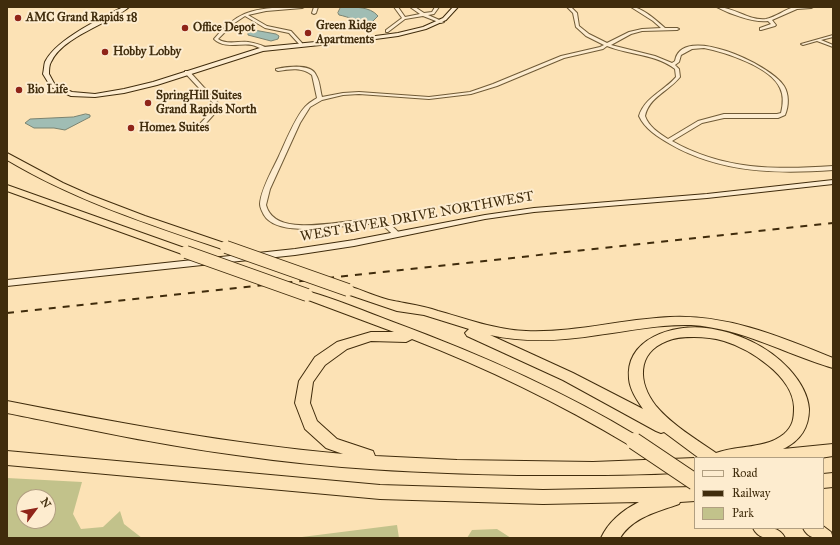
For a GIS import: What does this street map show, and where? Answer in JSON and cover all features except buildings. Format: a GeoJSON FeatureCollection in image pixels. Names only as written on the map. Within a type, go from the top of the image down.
{"type":"FeatureCollection","features":[{"type":"Feature","properties":{"kind":"highway"},"geometry":{"type":"LineString","coordinates":[[7,156],[35,173],[76,193],[348,290],[396,305],[509,348],[599,392],[710,457]]}},
{"type":"Feature","properties":{"kind":"highway"},"geometry":{"type":"LineString","coordinates":[[7,188],[307,294],[448,348],[493,367],[598,419],[694,481]]}},
{"type":"Feature","properties":{"kind":"highway"},"geometry":{"type":"LineString","coordinates":[[7,192],[48,203]]}},
{"type":"Feature","properties":{"kind":"highway"},"geometry":{"type":"LineString","coordinates":[[396,305],[425,311],[477,329],[501,334],[525,336],[564,335],[671,320],[714,323],[761,336],[833,363]]}},
{"type":"Feature","properties":{"kind":"highway"},"geometry":{"type":"LineString","coordinates":[[692,445],[655,415],[642,398],[637,385],[635,373],[637,361],[647,346],[666,336],[682,332],[699,332],[721,336],[750,346],[773,361],[794,385],[801,406],[800,422],[799,426],[789,438],[775,447],[762,451],[726,457]]}},
{"type":"Feature","properties":{"kind":"highway"},"geometry":{"type":"LineString","coordinates":[[395,464],[344,450],[320,436],[309,422],[304,408],[303,396],[309,373],[329,352],[345,344],[374,336],[394,335],[448,348]]}},
{"type":"Feature","properties":{"kind":"highway"},"geometry":{"type":"LineString","coordinates":[[7,407],[146,435],[237,449],[322,458],[395,464],[488,468],[582,469],[693,464]]}},
{"type":"Feature","properties":{"kind":"highway"},"geometry":{"type":"LineString","coordinates":[[774,457],[833,450]]}},
{"type":"Feature","properties":{"kind":"highway"},"geometry":{"type":"LineString","coordinates":[[7,458],[380,492],[542,498],[694,494]]}},
{"type":"Feature","properties":{"kind":"highway"},"geometry":{"type":"LineString","coordinates":[[610,538],[615,528],[636,511],[651,505],[694,494]]}},
{"type":"Feature","properties":{"kind":"highway"},"geometry":{"type":"LineString","coordinates":[[759,529],[769,538]]}},
{"type":"Feature","properties":{"kind":"highway"},"geometry":{"type":"LineString","coordinates":[[763,529],[776,538]]}},
{"type":"Feature","properties":{"kind":"highway"},"geometry":{"type":"LineString","coordinates":[[813,529],[825,538]]}},
{"type":"Feature","properties":{"kind":"street"},"geometry":{"type":"LineString","coordinates":[[127,7],[77,35],[56,50],[48,61],[46,68],[50,82],[54,87],[63,92],[88,96],[115,94],[136,89],[263,48],[402,34],[425,29],[442,22],[452,14],[456,7]]}},
{"type":"Feature","properties":{"kind":"street"},"geometry":{"type":"LineString","coordinates":[[250,7],[250,9],[254,12]]}},
{"type":"Feature","properties":{"kind":"street"},"geometry":{"type":"LineString","coordinates":[[263,48],[251,43],[224,44],[218,42],[216,39],[234,21],[245,15],[254,12],[302,7]]}},
{"type":"Feature","properties":{"kind":"street"},"geometry":{"type":"LineString","coordinates":[[314,13],[316,7]]}},
{"type":"Feature","properties":{"kind":"street"},"geometry":{"type":"LineString","coordinates":[[396,7],[404,18]]}},
{"type":"Feature","properties":{"kind":"street"},"geometry":{"type":"LineString","coordinates":[[412,7],[424,15],[442,22]]}},
{"type":"Feature","properties":{"kind":"street"},"geometry":{"type":"LineString","coordinates":[[387,31],[404,18],[433,13],[437,7]]}},
{"type":"Feature","properties":{"kind":"street"},"geometry":{"type":"LineString","coordinates":[[569,7],[575,13],[577,26],[583,31],[608,45],[660,59],[673,65],[677,69],[678,77],[674,83],[645,104],[642,116],[650,128],[668,141],[687,151],[710,160],[748,169],[772,171],[833,168]]}},
{"type":"Feature","properties":{"kind":"street"},"geometry":{"type":"LineString","coordinates":[[633,7],[654,20],[664,29]]}},
{"type":"Feature","properties":{"kind":"street"},"geometry":{"type":"LineString","coordinates":[[719,7],[752,18],[769,20],[796,8],[811,7]]}},
{"type":"Feature","properties":{"kind":"street"},"geometry":{"type":"LineString","coordinates":[[245,15],[266,27],[290,32],[301,44]]}},
{"type":"Feature","properties":{"kind":"street"},"geometry":{"type":"LineString","coordinates":[[761,29],[774,25],[769,20]]}},
{"type":"Feature","properties":{"kind":"street"},"geometry":{"type":"LineString","coordinates":[[396,234],[389,227],[378,222],[308,228],[293,227],[273,221],[267,215],[263,208],[263,201],[297,123],[308,106],[320,99],[343,94],[359,93],[429,98],[471,94],[563,57],[608,45],[636,31],[677,29]]}},
{"type":"Feature","properties":{"kind":"street"},"geometry":{"type":"LineString","coordinates":[[803,44],[833,36]]}},
{"type":"Feature","properties":{"kind":"street"},"geometry":{"type":"LineString","coordinates":[[818,41],[833,46]]}},
{"type":"Feature","properties":{"kind":"street"},"geometry":{"type":"LineString","coordinates":[[668,141],[680,132],[700,122],[724,116],[778,116],[783,114],[786,106],[782,86],[776,79],[760,66],[731,53],[710,48],[687,49],[677,56],[677,62],[673,65]]}},
{"type":"Feature","properties":{"kind":"street"},"geometry":{"type":"LineString","coordinates":[[278,70],[300,68],[314,74],[320,99]]}},
{"type":"Feature","properties":{"kind":"street"},"geometry":{"type":"LineString","coordinates":[[188,72],[216,103],[213,112],[198,129]]}},
{"type":"Feature","properties":{"kind":"street","name":"WEST RIVER DRIVE NORTHWEST"},"geometry":{"type":"LineString","coordinates":[[7,283],[295,252],[485,217],[534,210],[707,196],[833,182]]}},
{"type":"Feature","properties":{"kind":"green space"},"geometry":{"type":"Polygon","coordinates":[[[7,478],[82,482],[73,514],[81,529],[103,527],[120,511],[124,524],[142,538],[7,538],[7,478]]]}},
{"type":"Feature","properties":{"kind":"green space"},"geometry":{"type":"Polygon","coordinates":[[[397,525],[399,538],[294,538],[397,525]]]}},
{"type":"Feature","properties":{"kind":"green space"},"geometry":{"type":"Polygon","coordinates":[[[497,529],[511,538],[467,538],[472,530],[497,529]]]}},
{"type":"Feature","properties":{"kind":"water"},"geometry":{"type":"Polygon","coordinates":[[[341,7],[356,7],[371,10],[378,16],[370,24],[368,24],[339,15],[338,13],[341,7]]]}},
{"type":"Feature","properties":{"kind":"water"},"geometry":{"type":"Polygon","coordinates":[[[254,30],[276,34],[279,36],[278,39],[271,41],[248,35],[248,33],[254,30]]]}},
{"type":"Feature","properties":{"kind":"water"},"geometry":{"type":"Polygon","coordinates":[[[86,114],[90,115],[90,117],[65,130],[54,128],[34,128],[25,123],[30,119],[73,117],[86,114]]]}},
{"type":"Feature","properties":{"kind":"railway"},"geometry":{"type":"LineString","coordinates":[[7,313],[833,223]]}},
{"type":"Feature","properties":{"kind":"place","name":"AMC Grand Rapids 18"},"geometry":{"type":"Point","coordinates":[18,18]}},
{"type":"Feature","properties":{"kind":"place","name":"Office Depot"},"geometry":{"type":"Point","coordinates":[185,28]}},
{"type":"Feature","properties":{"kind":"place","name":"Green Ridge Apartments"},"geometry":{"type":"Point","coordinates":[308,33]}},
{"type":"Feature","properties":{"kind":"place","name":"Hobby Lobby"},"geometry":{"type":"Point","coordinates":[105,52]}},
{"type":"Feature","properties":{"kind":"place","name":"Bio Life"},"geometry":{"type":"Point","coordinates":[19,90]}},
{"type":"Feature","properties":{"kind":"place","name":"SpringHill Suites Grand Rapids North"},"geometry":{"type":"Point","coordinates":[148,103]}},
{"type":"Feature","properties":{"kind":"place","name":"Home2 Suites"},"geometry":{"type":"Point","coordinates":[131,128]}}]}
